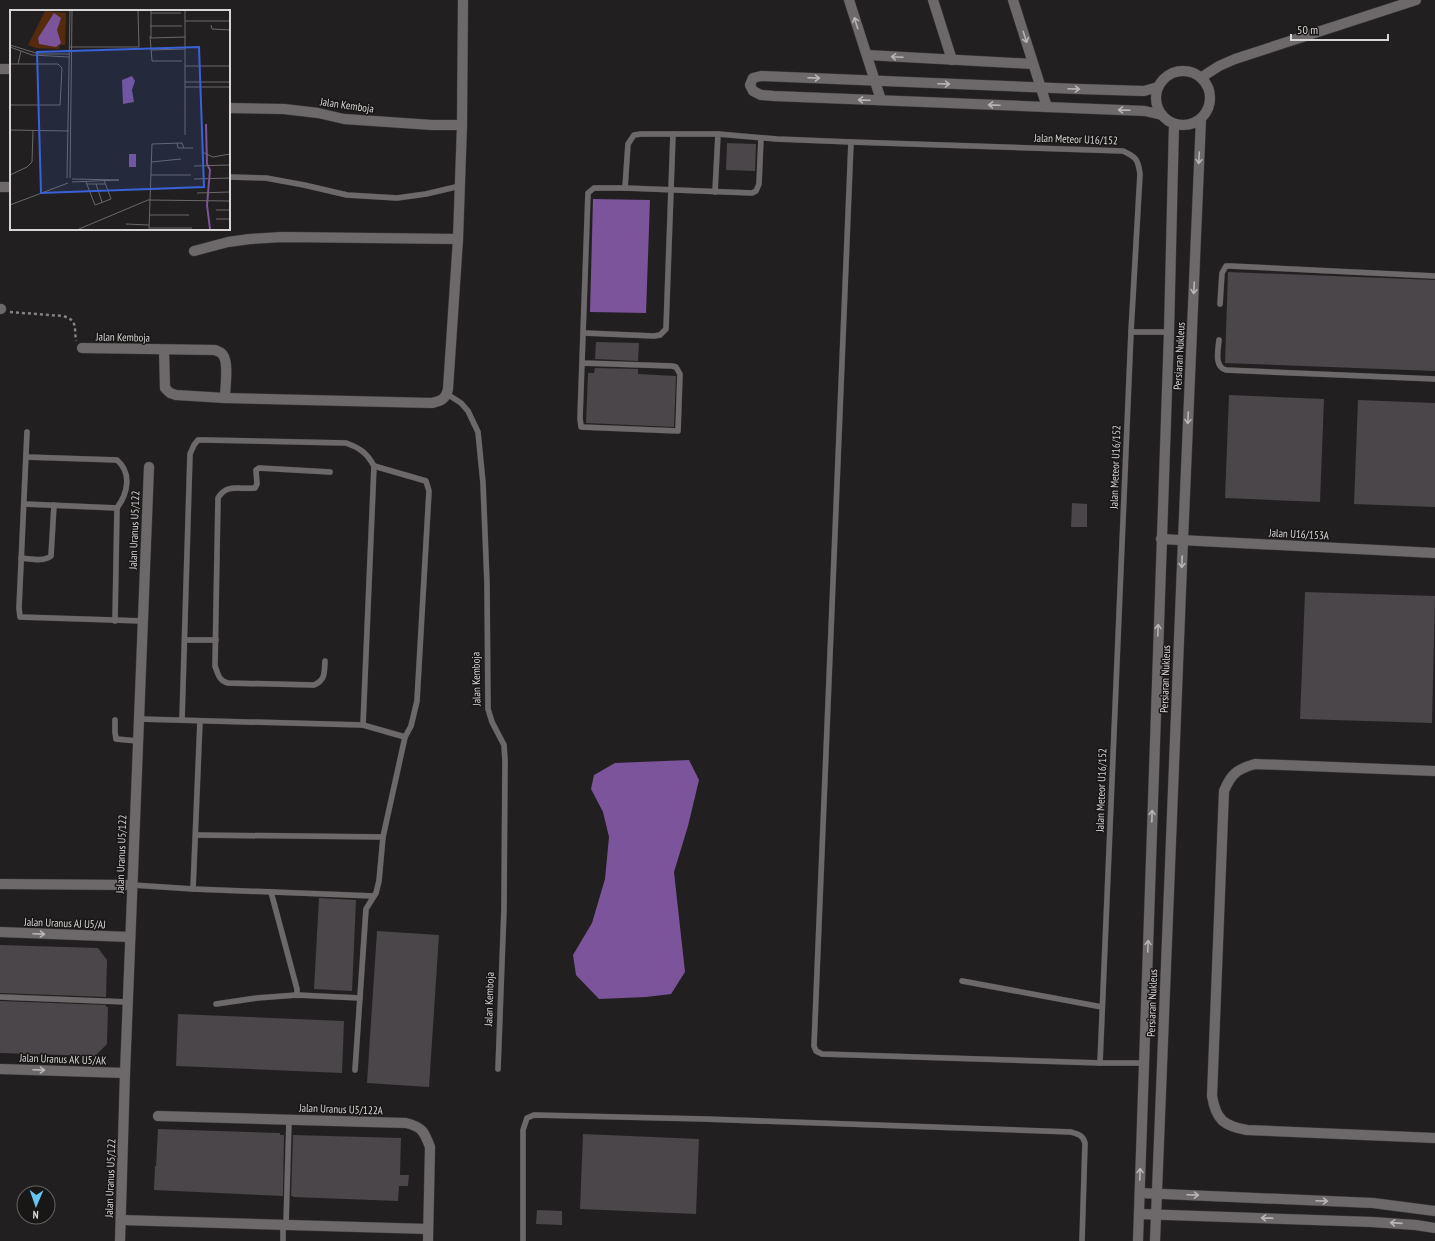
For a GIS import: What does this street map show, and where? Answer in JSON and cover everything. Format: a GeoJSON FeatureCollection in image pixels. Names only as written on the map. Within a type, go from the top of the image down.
{"type":"FeatureCollection","features":[{"type":"Feature","properties":{"kind":"street"},"geometry":{"type":"LineString","coordinates":[[164,350],[165,388],[170,393],[176,395],[225,398],[432,403],[441,401],[447,394],[458,239],[462,125],[462,0]]}},
{"type":"Feature","properties":{"kind":"street"},"geometry":{"type":"LineString","coordinates":[[849,0],[881,100]]}},
{"type":"Feature","properties":{"kind":"street"},"geometry":{"type":"LineString","coordinates":[[933,0],[952,60]]}},
{"type":"Feature","properties":{"kind":"street"},"geometry":{"type":"LineString","coordinates":[[1013,0],[1047,107]]}},
{"type":"Feature","properties":{"kind":"street"},"geometry":{"type":"LineString","coordinates":[[1202,77],[1219,66],[1235,59],[1416,0]]}},
{"type":"Feature","properties":{"kind":"street"},"geometry":{"type":"LineString","coordinates":[[867,55],[1033,64]]}},
{"type":"Feature","properties":{"kind":"street"},"geometry":{"type":"LineString","coordinates":[[1158,87],[1144,91],[761,76],[753,78],[750,85],[753,91],[761,95],[774,96],[1145,111],[1162,115],[1174,124],[1184,125],[1193,124],[1201,119],[1207,112],[1211,94],[1208,85],[1202,77],[1194,72],[1184,70],[1166,76],[1156,92],[1156,101],[1162,115]]}},
{"type":"Feature","properties":{"kind":"street","name":"Jalan Kemboja"},"geometry":{"type":"LineString","coordinates":[[230,108],[284,109],[318,113],[344,119],[432,125],[462,125]]}},
{"type":"Feature","properties":{"kind":"street","name":"Persiaran Nukleus"},"geometry":{"type":"LineString","coordinates":[[1156,1241],[1182,540],[1201,119]]}},
{"type":"Feature","properties":{"kind":"street","name":"Persiaran Nukleus"},"geometry":{"type":"LineString","coordinates":[[1138,1241],[1169,332],[1174,124]]}},
{"type":"Feature","properties":{"kind":"street"},"geometry":{"type":"LineString","coordinates":[[194,251],[228,242],[282,237],[458,239]]}},
{"type":"Feature","properties":{"kind":"street","name":"Jalan Kemboja"},"geometry":{"type":"LineString","coordinates":[[82,348],[215,350],[221,353],[224,357],[226,369],[225,398]]}},
{"type":"Feature","properties":{"kind":"street","name":"Jalan Uranus U5/122"},"geometry":{"type":"LineString","coordinates":[[120,1241],[130,937],[149,467]]}},
{"type":"Feature","properties":{"kind":"street","name":"Jalan U16/153A"},"geometry":{"type":"LineString","coordinates":[[1161,539],[1435,553]]}},
{"type":"Feature","properties":{"kind":"street"},"geometry":{"type":"LineString","coordinates":[[1435,771],[1255,764],[1242,767],[1233,774],[1228,781],[1224,791],[1212,1096],[1214,1110],[1221,1120],[1233,1128],[1247,1130],[1435,1138]]}},
{"type":"Feature","properties":{"kind":"street"},"geometry":{"type":"LineString","coordinates":[[0,884],[132,885]]}},
{"type":"Feature","properties":{"kind":"street","name":"Jalan Uranus AJ U5/AJ"},"geometry":{"type":"LineString","coordinates":[[0,932],[130,937]]}},
{"type":"Feature","properties":{"kind":"street","name":"Jalan Uranus AK U5/AK"},"geometry":{"type":"LineString","coordinates":[[0,1069],[125,1073]]}},
{"type":"Feature","properties":{"kind":"street","name":"Jalan Uranus U5/122A"},"geometry":{"type":"LineString","coordinates":[[158,1116],[406,1123],[418,1126],[426,1136],[430,1147],[428,1241]]}},
{"type":"Feature","properties":{"kind":"street"},"geometry":{"type":"LineString","coordinates":[[1140,1193],[1373,1203],[1435,1211]]}},
{"type":"Feature","properties":{"kind":"street"},"geometry":{"type":"LineString","coordinates":[[1139,1214],[1372,1222],[1435,1228]]}},
{"type":"Feature","properties":{"kind":"street"},"geometry":{"type":"LineString","coordinates":[[121,1220],[428,1229]]}},
{"type":"Feature","properties":{"kind":"lane","name":"Jalan Meteor U16/152"},"geometry":{"type":"LineString","coordinates":[[625,188],[628,144],[634,135],[641,134],[718,134],[761,138],[851,142],[1123,151],[1134,156],[1138,163],[1140,174],[1131,332],[1100,1063]]}},
{"type":"Feature","properties":{"kind":"lane"},"geometry":{"type":"LineString","coordinates":[[584,333],[654,336],[660,335],[666,329],[673,134]]}},
{"type":"Feature","properties":{"kind":"lane"},"geometry":{"type":"LineString","coordinates":[[715,192],[718,134]]}},
{"type":"Feature","properties":{"kind":"lane"},"geometry":{"type":"LineString","coordinates":[[582,363],[676,367],[680,374],[678,431],[581,427],[580,418],[588,193],[594,188],[625,188],[752,193],[756,191],[759,184],[761,138]]}},
{"type":"Feature","properties":{"kind":"lane"},"geometry":{"type":"LineString","coordinates":[[851,142],[814,1046],[816,1052],[822,1054],[1100,1063],[1144,1063]]}},
{"type":"Feature","properties":{"kind":"lane"},"geometry":{"type":"LineString","coordinates":[[230,177],[266,178],[347,195],[397,198],[426,194],[460,186]]}},
{"type":"Feature","properties":{"kind":"lane"},"geometry":{"type":"LineString","coordinates":[[1220,304],[1222,273],[1226,266],[1435,276]]}},
{"type":"Feature","properties":{"kind":"lane"},"geometry":{"type":"LineString","coordinates":[[1131,332],[1169,332]]}},
{"type":"Feature","properties":{"kind":"lane"},"geometry":{"type":"LineString","coordinates":[[1219,340],[1218,362],[1222,369],[1226,370],[1435,379]]}},
{"type":"Feature","properties":{"kind":"lane","name":"Jalan Kemboja"},"geometry":{"type":"LineString","coordinates":[[447,394],[468,411],[478,432],[483,482],[487,584],[488,709],[492,722],[504,744],[506,760],[504,909],[498,1069]]}},
{"type":"Feature","properties":{"kind":"lane"},"geometry":{"type":"LineString","coordinates":[[26,432],[20,617],[143,621]]}},
{"type":"Feature","properties":{"kind":"lane"},"geometry":{"type":"LineString","coordinates":[[182,720],[190,454],[194,445],[198,440],[346,443],[358,447],[368,455],[374,466],[363,724]]}},
{"type":"Feature","properties":{"kind":"lane"},"geometry":{"type":"LineString","coordinates":[[26,457],[117,460],[123,465],[127,476],[127,488],[125,496],[117,508],[115,621]]}},
{"type":"Feature","properties":{"kind":"lane"},"geometry":{"type":"LineString","coordinates":[[355,1070],[366,909],[374,896],[379,881],[383,837],[405,737],[411,726],[417,701],[429,491],[426,481],[374,466]]}},
{"type":"Feature","properties":{"kind":"lane"},"geometry":{"type":"LineString","coordinates":[[325,661],[323,678],[321,682],[314,685],[228,684],[222,682],[215,666],[218,498],[221,493],[228,489],[255,488],[257,484],[256,470],[259,468],[330,472]]}},
{"type":"Feature","properties":{"kind":"lane"},"geometry":{"type":"LineString","coordinates":[[24,504],[117,508]]}},
{"type":"Feature","properties":{"kind":"lane"},"geometry":{"type":"LineString","coordinates":[[21,558],[44,559],[51,556],[54,505]]}},
{"type":"Feature","properties":{"kind":"lane"},"geometry":{"type":"LineString","coordinates":[[185,640],[216,640]]}},
{"type":"Feature","properties":{"kind":"lane"},"geometry":{"type":"LineString","coordinates":[[115,720],[116,739],[138,741]]}},
{"type":"Feature","properties":{"kind":"lane"},"geometry":{"type":"LineString","coordinates":[[139,720],[363,724],[405,737]]}},
{"type":"Feature","properties":{"kind":"lane"},"geometry":{"type":"LineString","coordinates":[[193,889],[200,721]]}},
{"type":"Feature","properties":{"kind":"lane"},"geometry":{"type":"LineString","coordinates":[[196,835],[383,837]]}},
{"type":"Feature","properties":{"kind":"lane"},"geometry":{"type":"LineString","coordinates":[[132,885],[193,889],[374,896]]}},
{"type":"Feature","properties":{"kind":"lane"},"geometry":{"type":"LineString","coordinates":[[271,892],[297,989],[297,995]]}},
{"type":"Feature","properties":{"kind":"lane"},"geometry":{"type":"LineString","coordinates":[[962,981],[1102,1007]]}},
{"type":"Feature","properties":{"kind":"lane"},"geometry":{"type":"LineString","coordinates":[[216,1004],[257,998],[297,995],[360,998]]}},
{"type":"Feature","properties":{"kind":"lane"},"geometry":{"type":"LineString","coordinates":[[0,997],[128,1002]]}},
{"type":"Feature","properties":{"kind":"lane"},"geometry":{"type":"LineString","coordinates":[[523,1241],[523,1130],[527,1118],[534,1115],[712,1119],[1071,1132],[1079,1134],[1084,1138],[1085,1143],[1082,1241]]}},
{"type":"Feature","properties":{"kind":"lane"},"geometry":{"type":"LineString","coordinates":[[283,1241],[285,1225],[289,1120]]}},
{"type":"Feature","properties":{"kind":"path","name":"Jalan Kemboja"},"geometry":{"type":"LineString","coordinates":[[1,309],[14,314],[63,316],[71,318],[74,321],[76,343],[82,348]]}},
{"type":"Feature","properties":{"kind":"shaded area"},"geometry":{"type":"Polygon","coordinates":[[[593,199],[650,200],[646,313],[590,312],[593,199]]]}},
{"type":"Feature","properties":{"kind":"shaded area"},"geometry":{"type":"Polygon","coordinates":[[[689,760],[699,780],[688,826],[674,872],[685,972],[671,994],[646,997],[599,999],[576,975],[573,955],[592,923],[605,879],[609,837],[603,812],[591,789],[594,775],[615,763],[689,760]]]}},
{"type":"Feature","properties":{"kind":"building"},"geometry":{"type":"Polygon","coordinates":[[[727,143],[756,144],[755,171],[726,170],[727,143]]]}},
{"type":"Feature","properties":{"kind":"building"},"geometry":{"type":"Polygon","coordinates":[[[1228,272],[1435,280],[1435,371],[1225,363],[1228,272]]]}},
{"type":"Feature","properties":{"kind":"building"},"geometry":{"type":"Polygon","coordinates":[[[596,342],[639,343],[638,361],[595,359],[596,342]]]}},
{"type":"Feature","properties":{"kind":"building"},"geometry":{"type":"Polygon","coordinates":[[[595,368],[638,369],[638,374],[676,376],[674,427],[586,423],[588,373],[594,373],[595,368]]]}},
{"type":"Feature","properties":{"kind":"building"},"geometry":{"type":"Polygon","coordinates":[[[1229,395],[1324,399],[1320,502],[1225,498],[1229,395]]]}},
{"type":"Feature","properties":{"kind":"building"},"geometry":{"type":"Polygon","coordinates":[[[1358,400],[1435,403],[1435,507],[1354,504],[1358,400]]]}},
{"type":"Feature","properties":{"kind":"building"},"geometry":{"type":"Polygon","coordinates":[[[1072,503],[1087,504],[1087,527],[1071,527],[1072,503]]]}},
{"type":"Feature","properties":{"kind":"building"},"geometry":{"type":"Polygon","coordinates":[[[1305,592],[1435,596],[1432,723],[1300,719],[1305,592]]]}},
{"type":"Feature","properties":{"kind":"building"},"geometry":{"type":"Polygon","coordinates":[[[319,898],[356,900],[352,991],[314,989],[319,898]]]}},
{"type":"Feature","properties":{"kind":"building"},"geometry":{"type":"Polygon","coordinates":[[[377,931],[439,935],[429,1087],[367,1083],[377,931]]]}},
{"type":"Feature","properties":{"kind":"building"},"geometry":{"type":"Polygon","coordinates":[[[0,945],[98,948],[107,960],[106,997],[0,993],[0,945]]]}},
{"type":"Feature","properties":{"kind":"building"},"geometry":{"type":"Polygon","coordinates":[[[0,1001],[106,1005],[106,1007],[108,1007],[107,1044],[95,1056],[0,1053],[0,1001]]]}},
{"type":"Feature","properties":{"kind":"building"},"geometry":{"type":"Polygon","coordinates":[[[178,1014],[344,1021],[342,1073],[176,1066],[178,1014]]]}},
{"type":"Feature","properties":{"kind":"building"},"geometry":{"type":"Polygon","coordinates":[[[158,1129],[280,1133],[280,1135],[284,1135],[283,1196],[154,1190],[158,1129]]]}},
{"type":"Feature","properties":{"kind":"building"},"geometry":{"type":"Polygon","coordinates":[[[583,1134],[699,1139],[696,1214],[580,1209],[583,1134]]]}},
{"type":"Feature","properties":{"kind":"building"},"geometry":{"type":"Polygon","coordinates":[[[293,1135],[401,1138],[400,1175],[409,1175],[408,1186],[399,1186],[398,1201],[293,1197],[291,1196],[293,1135]]]}},
{"type":"Feature","properties":{"kind":"building"},"geometry":{"type":"Polygon","coordinates":[[[537,1210],[562,1211],[562,1225],[536,1224],[537,1210]]]}}]}
